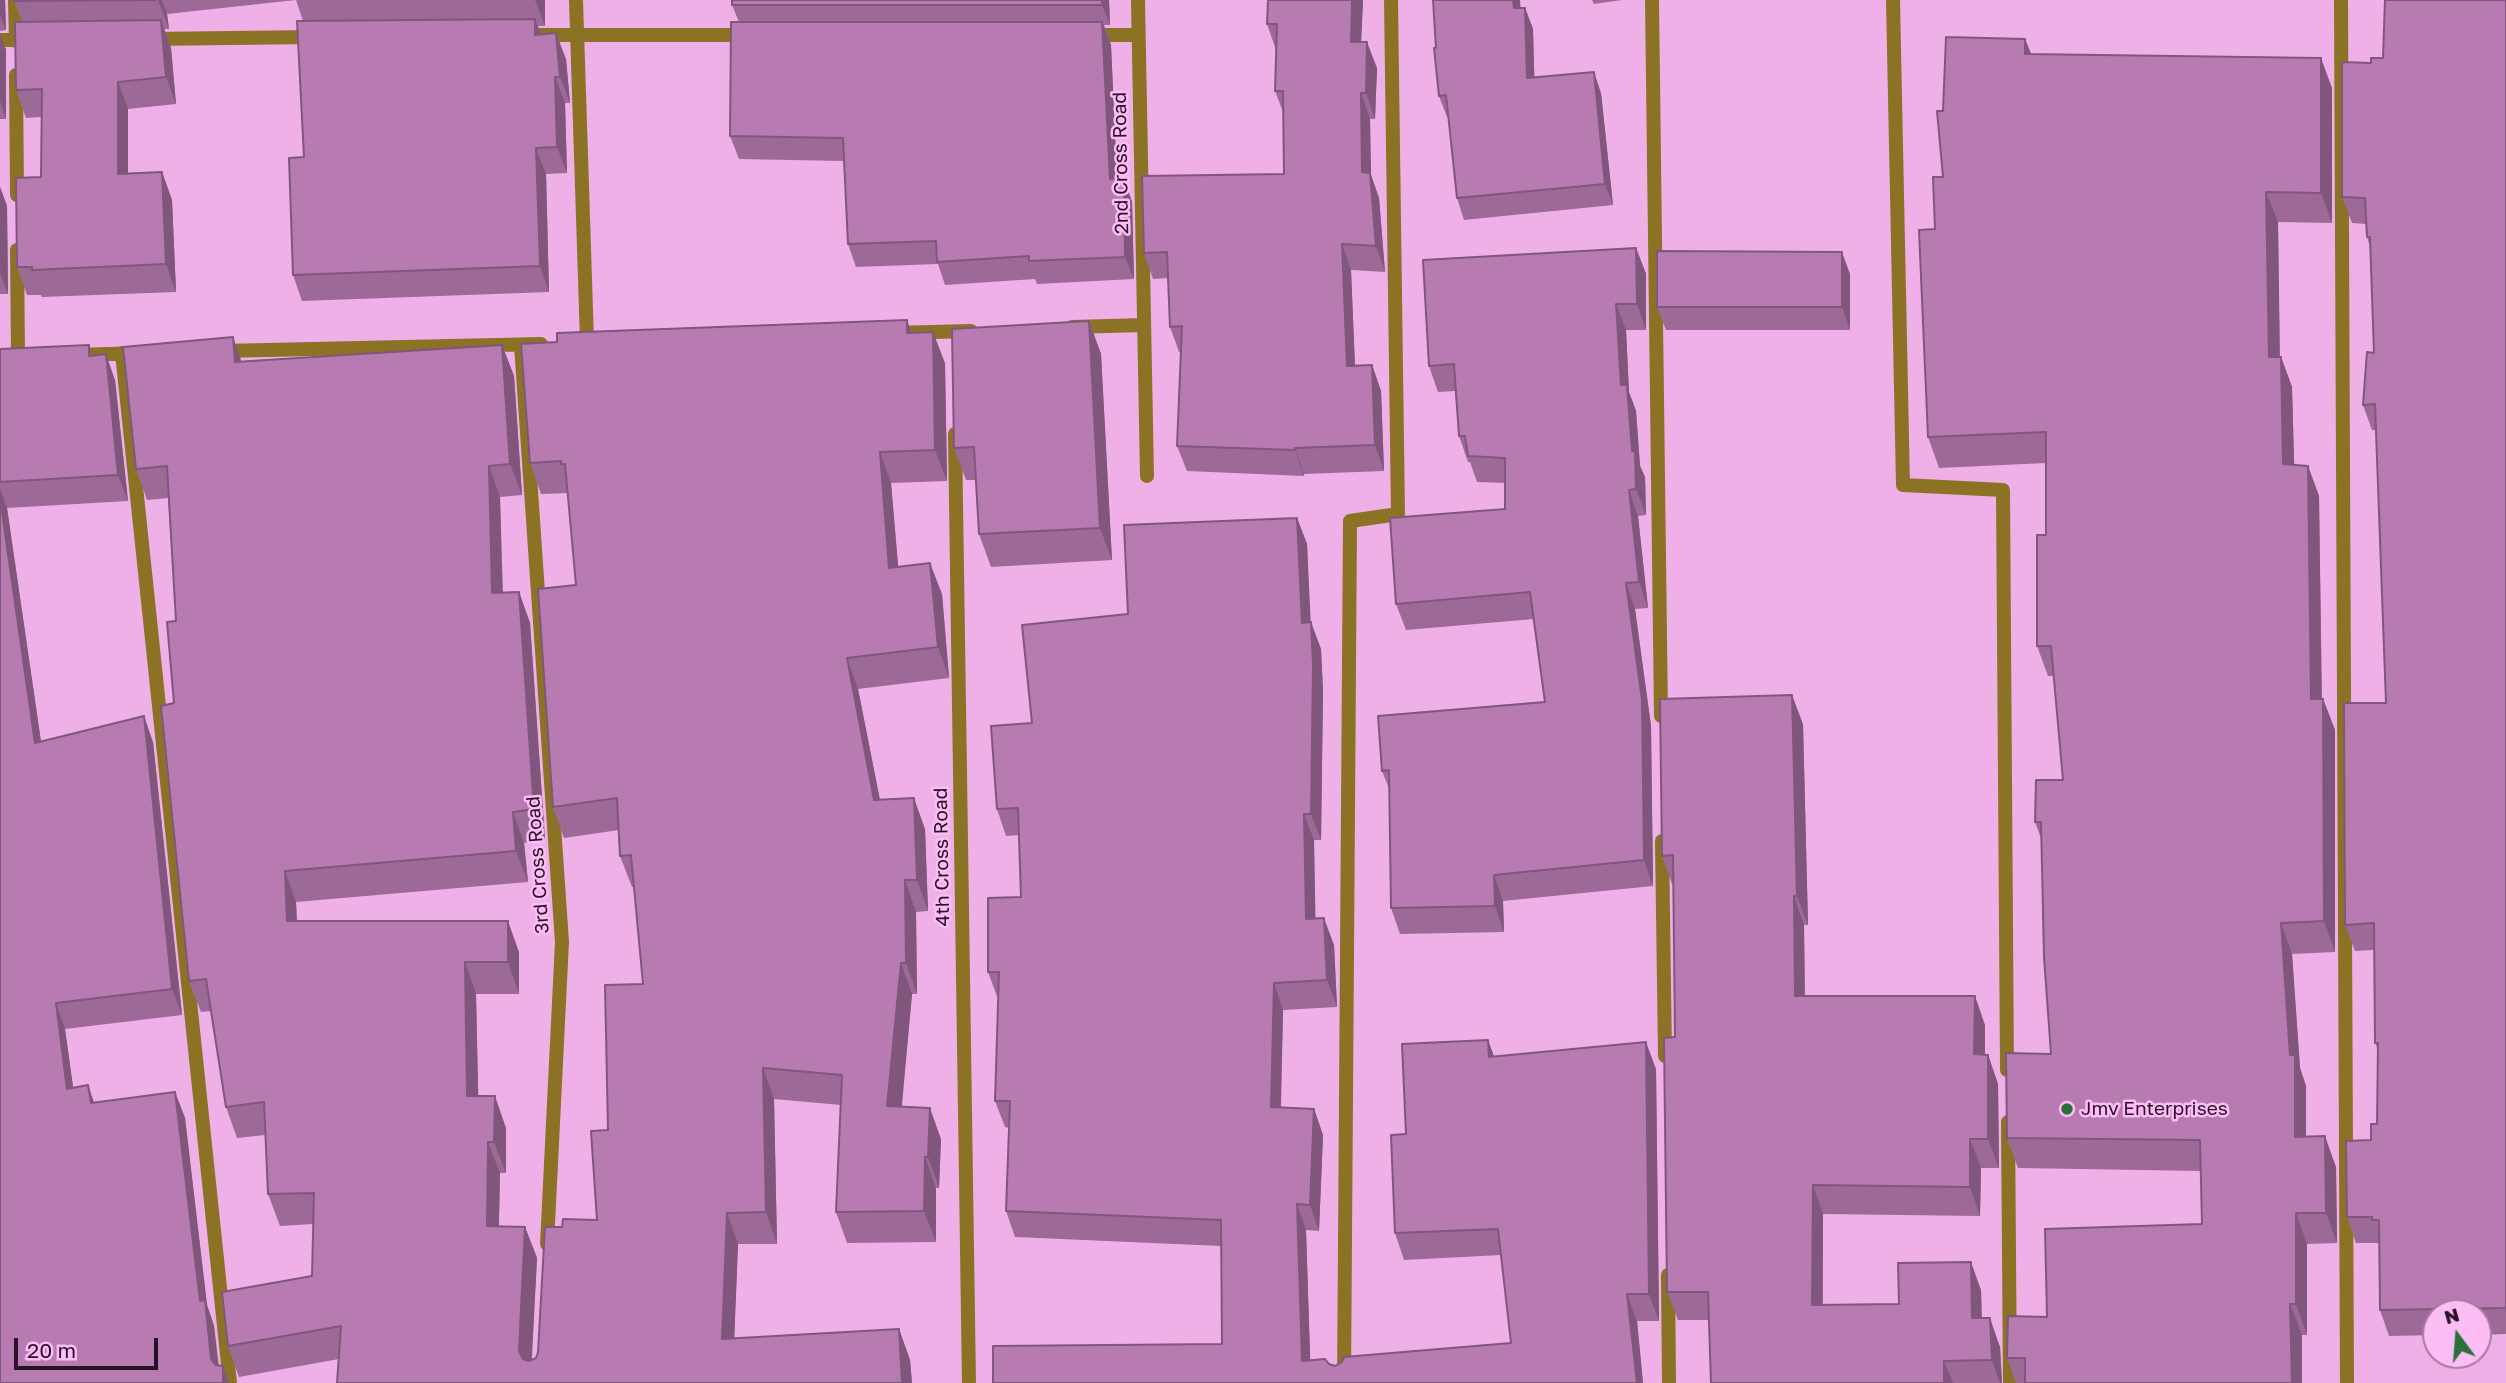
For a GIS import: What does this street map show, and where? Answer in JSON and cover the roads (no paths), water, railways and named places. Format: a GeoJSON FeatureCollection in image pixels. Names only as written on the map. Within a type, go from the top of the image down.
{"type":"FeatureCollection","features":[{"type":"Feature","properties":{"kind":"street"},"geometry":{"type":"LineString","coordinates":[[15,0],[17,205]]}},
{"type":"Feature","properties":{"kind":"street"},"geometry":{"type":"LineString","coordinates":[[204,352],[580,342],[576,0]]}},
{"type":"Feature","properties":{"kind":"street","name":"2nd Cross Road"},"geometry":{"type":"LineString","coordinates":[[1138,0],[1147,476]]}},
{"type":"Feature","properties":{"kind":"street"},"geometry":{"type":"LineString","coordinates":[[1344,1383],[1350,521],[1398,514],[1391,0]]}},
{"type":"Feature","properties":{"kind":"street"},"geometry":{"type":"LineString","coordinates":[[1652,0],[1661,726]]}},
{"type":"Feature","properties":{"kind":"street"},"geometry":{"type":"LineString","coordinates":[[1893,0],[1903,485],[2003,490],[2010,1383]]}},
{"type":"Feature","properties":{"kind":"street"},"geometry":{"type":"LineString","coordinates":[[2341,0],[2347,1383]]}},
{"type":"Feature","properties":{"kind":"street"},"geometry":{"type":"LineString","coordinates":[[522,35],[768,35]]}},
{"type":"Feature","properties":{"kind":"street"},"geometry":{"type":"LineString","coordinates":[[1070,35],[1138,35]]}},
{"type":"Feature","properties":{"kind":"street"},"geometry":{"type":"LineString","coordinates":[[139,39],[330,37]]}},
{"type":"Feature","properties":{"kind":"street"},"geometry":{"type":"LineString","coordinates":[[0,40],[43,40]]}},
{"type":"Feature","properties":{"kind":"street"},"geometry":{"type":"LineString","coordinates":[[0,356],[24,356],[17,232]]}},
{"type":"Feature","properties":{"kind":"street"},"geometry":{"type":"LineString","coordinates":[[1062,328],[1144,325]]}},
{"type":"Feature","properties":{"kind":"street"},"geometry":{"type":"LineString","coordinates":[[872,333],[954,338],[981,330]]}},
{"type":"Feature","properties":{"kind":"street","name":"3rd Cross Road"},"geometry":{"type":"LineString","coordinates":[[521,345],[562,942],[546,1259]]}},
{"type":"Feature","properties":{"kind":"street"},"geometry":{"type":"LineString","coordinates":[[57,355],[163,352]]}},
{"type":"Feature","properties":{"kind":"street"},"geometry":{"type":"LineString","coordinates":[[122,354],[230,1383]]}},
{"type":"Feature","properties":{"kind":"street","name":"4th Cross Road"},"geometry":{"type":"LineString","coordinates":[[955,414],[969,1383]]}},
{"type":"Feature","properties":{"kind":"street"},"geometry":{"type":"LineString","coordinates":[[1662,824],[1665,1076]]}},
{"type":"Feature","properties":{"kind":"street"},"geometry":{"type":"LineString","coordinates":[[1668,1257],[1670,1383]]}},
{"type":"Feature","properties":{"kind":"place","name":"Jmv Enterprises"},"geometry":{"type":"Point","coordinates":[2067,1109]}}]}
